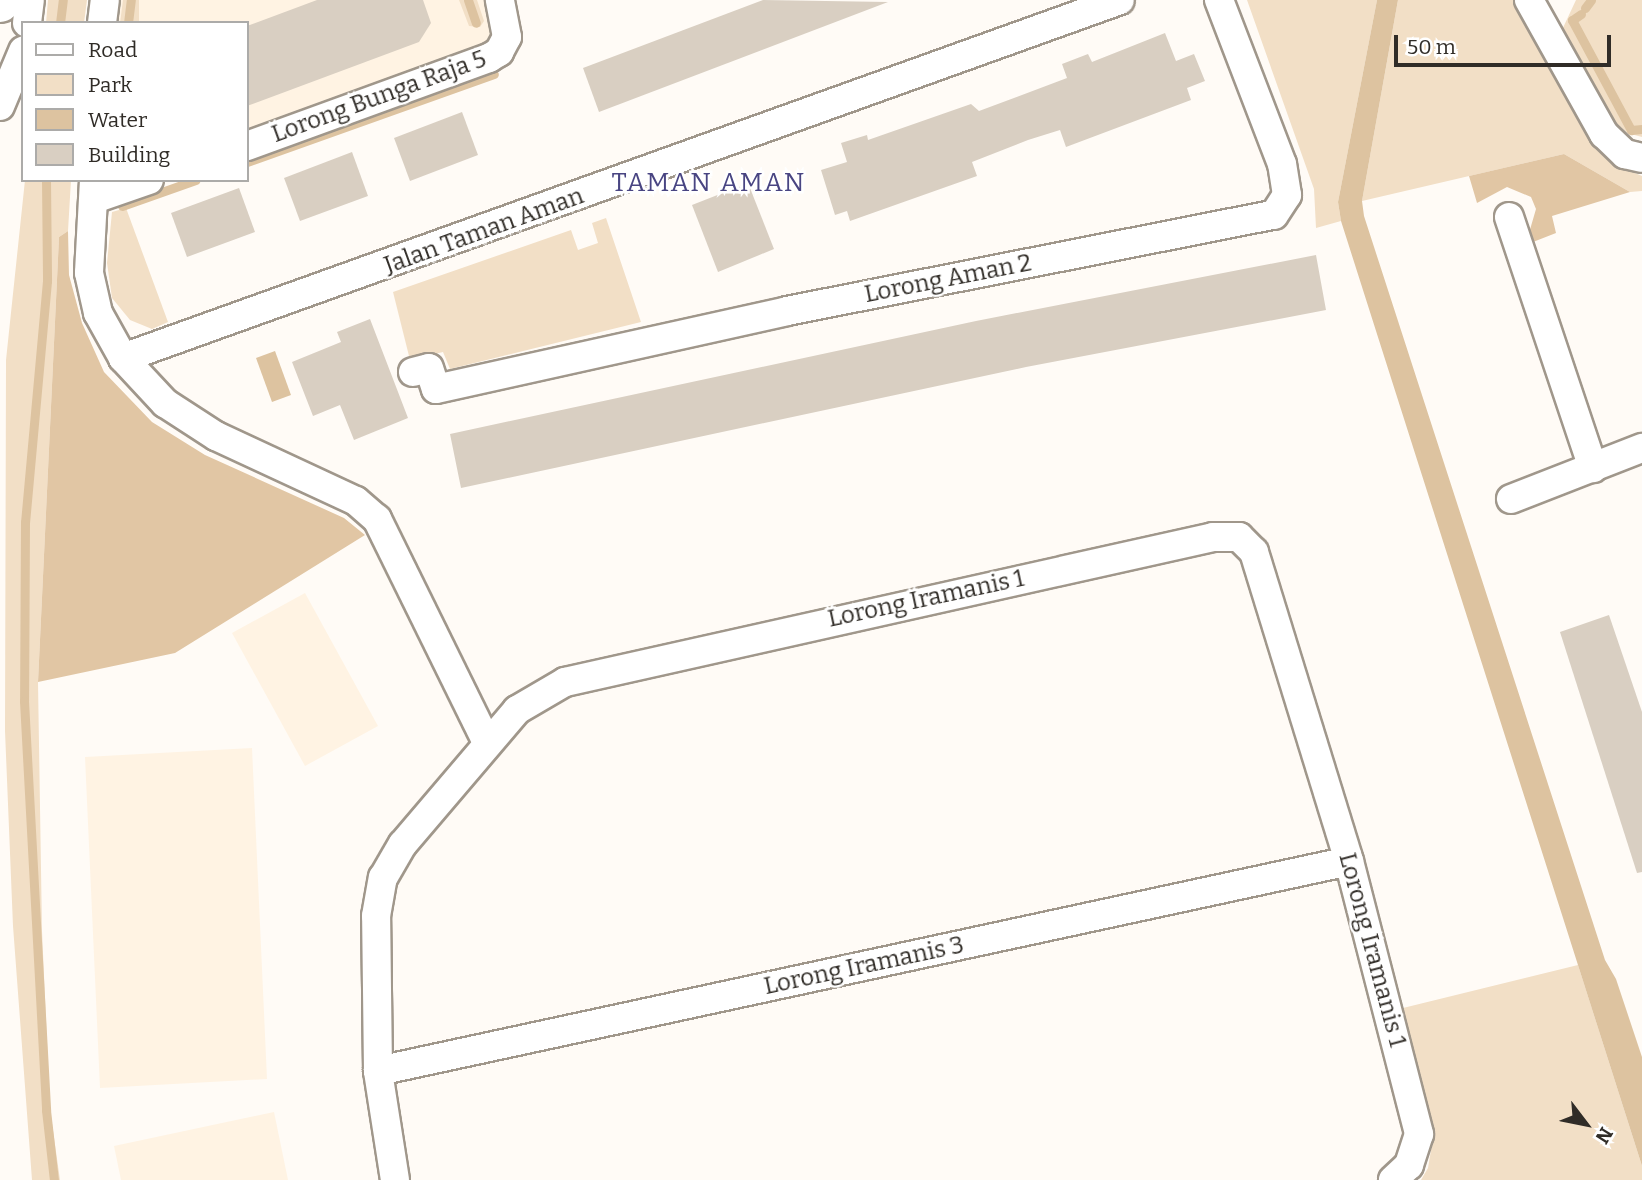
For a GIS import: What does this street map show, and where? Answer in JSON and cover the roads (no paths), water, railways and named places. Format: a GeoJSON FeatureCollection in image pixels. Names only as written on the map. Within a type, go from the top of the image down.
{"type":"FeatureCollection","features":[{"type":"Feature","properties":{"kind":"street"},"geometry":{"type":"LineString","coordinates":[[27,21],[30,0]]}},
{"type":"Feature","properties":{"kind":"street"},"geometry":{"type":"LineString","coordinates":[[102,21],[105,0]]}},
{"type":"Feature","properties":{"kind":"street","name":"Lorong Bunga Raja 5"},"geometry":{"type":"LineString","coordinates":[[248,146],[489,58],[499,51],[507,37],[500,0]]}},
{"type":"Feature","properties":{"kind":"street","name":"Jalan Taman Aman"},"geometry":{"type":"LineString","coordinates":[[123,358],[1120,0]]}},
{"type":"Feature","properties":{"kind":"street","name":"Lorong Aman 2"},"geometry":{"type":"LineString","coordinates":[[413,372],[429,368],[436,389],[787,311],[1273,215],[1287,195],[1282,164],[1219,0]]}},
{"type":"Feature","properties":{"kind":"street"},"geometry":{"type":"LineString","coordinates":[[1529,0],[1604,134],[1625,154],[1642,158]]}},
{"type":"Feature","properties":{"kind":"street"},"geometry":{"type":"LineString","coordinates":[[0,106],[21,56]]}},
{"type":"Feature","properties":{"kind":"street"},"geometry":{"type":"LineString","coordinates":[[137,182],[94,189],[89,273],[98,313],[123,358],[165,403],[216,436],[356,501],[377,519],[487,743]]}},
{"type":"Feature","properties":{"kind":"street"},"geometry":{"type":"LineString","coordinates":[[1509,217],[1593,468]]}},
{"type":"Feature","properties":{"kind":"street"},"geometry":{"type":"LineString","coordinates":[[1511,499],[1642,448]]}},
{"type":"Feature","properties":{"kind":"street","name":"Lorong Iramanis 1"},"geometry":{"type":"LineString","coordinates":[[395,1180],[378,1071],[376,916],[383,878],[403,844],[517,710],[565,682],[1199,540],[1239,537],[1254,552],[1264,575],[1349,861],[1419,1134],[1409,1165],[1393,1180]]}},
{"type":"Feature","properties":{"kind":"street","name":"Lorong Iramanis 3"},"geometry":{"type":"LineString","coordinates":[[378,1071],[1349,861]]}},
{"type":"Feature","properties":{"kind":"water"},"geometry":{"type":"Polygon","coordinates":[[[1377,0],[1398,0],[1362,201],[1364,216],[1605,960],[1616,979],[1642,1057],[1642,1166],[1341,221],[1338,202],[1377,0]]]}},
{"type":"Feature","properties":{"kind":"water"},"geometry":{"type":"Polygon","coordinates":[[[275,351],[291,395],[272,402],[256,358],[275,351]]]}},
{"type":"Feature","properties":{"kind":"waterway"},"geometry":{"type":"LineString","coordinates":[[60,21],[63,0]]}},
{"type":"Feature","properties":{"kind":"waterway"},"geometry":{"type":"LineString","coordinates":[[128,21],[131,0]]}},
{"type":"Feature","properties":{"kind":"waterway"},"geometry":{"type":"LineString","coordinates":[[468,0],[476,23]]}},
{"type":"Feature","properties":{"kind":"waterway"},"geometry":{"type":"LineString","coordinates":[[1585,8],[1591,0]]}},
{"type":"Feature","properties":{"kind":"waterway"},"geometry":{"type":"LineString","coordinates":[[1581,14],[1572,20],[1631,130],[1642,129]]}},
{"type":"Feature","properties":{"kind":"waterway"},"geometry":{"type":"LineString","coordinates":[[248,162],[494,74]]}},
{"type":"Feature","properties":{"kind":"waterway"},"geometry":{"type":"LineString","coordinates":[[46,182],[47,281],[25,522],[24,701],[46,1110],[54,1180]]}},
{"type":"Feature","properties":{"kind":"waterway"},"geometry":{"type":"LineString","coordinates":[[122,206],[190,182]]}},
{"type":"Feature","properties":{"kind":"district","name":"TAMAN AMAN"},"geometry":{"type":"Point","coordinates":[709,183]}}]}
